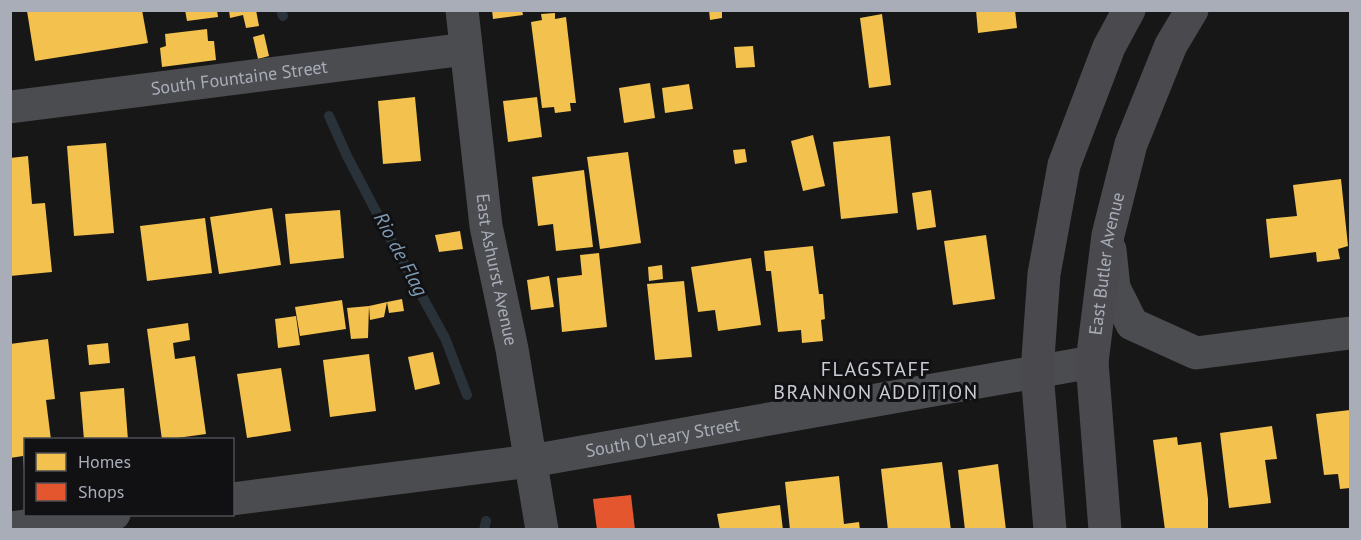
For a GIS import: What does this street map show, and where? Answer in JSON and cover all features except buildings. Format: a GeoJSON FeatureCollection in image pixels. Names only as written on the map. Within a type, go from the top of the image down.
{"type":"FeatureCollection","features":[{"type":"Feature","properties":{"kind":"main road"},"geometry":{"type":"LineString","coordinates":[[1050,530],[1037,372],[1044,274],[1064,165],[1109,47],[1129,10]]}},
{"type":"Feature","properties":{"kind":"main road","name":"East Butler Avenue"},"geometry":{"type":"LineString","coordinates":[[1105,530],[1092,362],[1108,235],[1131,144],[1171,45],[1192,10]]}},
{"type":"Feature","properties":{"kind":"street","name":"East Ashurst Avenue"},"geometry":{"type":"LineString","coordinates":[[462,10],[486,225],[512,349],[542,530]]}},
{"type":"Feature","properties":{"kind":"street","name":"South Fountaine Street"},"geometry":{"type":"LineString","coordinates":[[10,107],[466,49]]}},
{"type":"Feature","properties":{"kind":"street"},"geometry":{"type":"LineString","coordinates":[[1108,235],[1114,288],[1132,324],[1196,352],[1350,333]]}},
{"type":"Feature","properties":{"kind":"street","name":"South O'Leary Street"},"geometry":{"type":"LineString","coordinates":[[234,499],[531,461],[1092,362]]}},
{"type":"Feature","properties":{"kind":"street"},"geometry":{"type":"LineString","coordinates":[[10,528],[99,516]]}},
{"type":"Feature","properties":{"kind":"waterway","name":"Rio de Flag"},"geometry":{"type":"LineString","coordinates":[[281,10],[283,16]]}},
{"type":"Feature","properties":{"kind":"waterway","name":"Rio de Flag"},"geometry":{"type":"LineString","coordinates":[[329,116],[347,156],[445,338],[467,395]]}},
{"type":"Feature","properties":{"kind":"waterway","name":"Rio de Flag"},"geometry":{"type":"LineString","coordinates":[[484,530],[486,521]]}},
{"type":"Feature","properties":{"kind":"district","name":"FLAGSTAFF BRANNON ADDITION"},"geometry":{"type":"Point","coordinates":[876,380]}}]}
